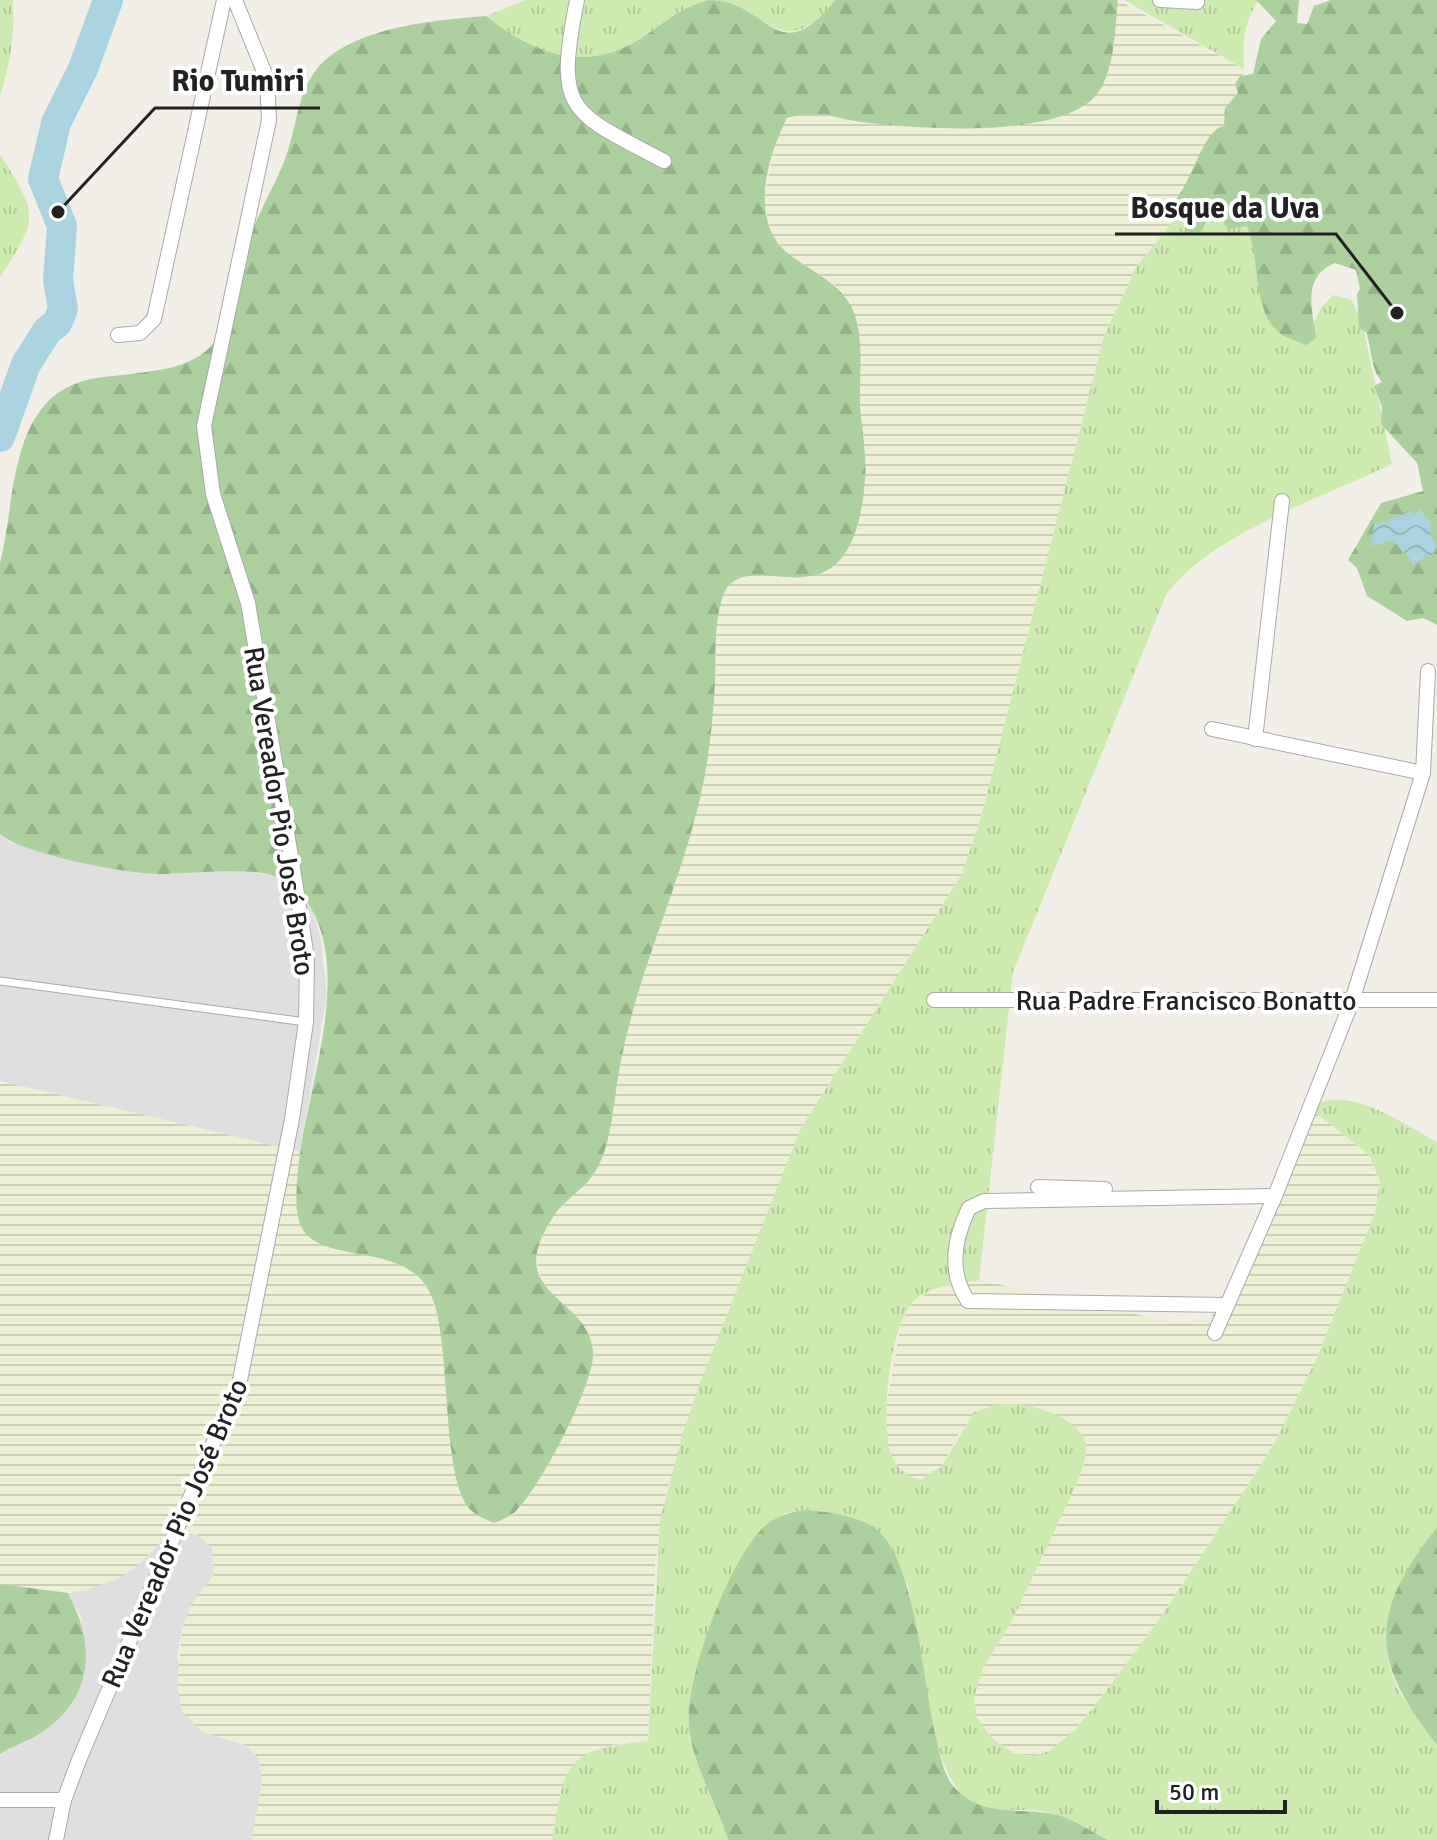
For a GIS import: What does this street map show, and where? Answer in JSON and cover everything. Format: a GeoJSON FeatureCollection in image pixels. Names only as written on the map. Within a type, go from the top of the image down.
{"type":"FeatureCollection","features":[{"type":"Feature","properties":{"kind":"street"},"geometry":{"type":"LineString","coordinates":[[118,335],[140,333],[154,319],[224,0]]}},
{"type":"Feature","properties":{"kind":"street","name":"Rua Vereador Pio José Broto"},"geometry":{"type":"LineString","coordinates":[[56,1840],[64,1800],[240,1380],[292,1119],[306,1022],[307,958],[266,707],[248,603],[213,494],[204,426],[269,120],[267,79],[235,0]]}},
{"type":"Feature","properties":{"kind":"street"},"geometry":{"type":"LineString","coordinates":[[577,0],[566,57],[567,80],[576,105],[593,123],[664,161]]}},
{"type":"Feature","properties":{"kind":"street"},"geometry":{"type":"LineString","coordinates":[[1160,0],[1197,2]]}},
{"type":"Feature","properties":{"kind":"street"},"geometry":{"type":"LineString","coordinates":[[1255,739],[1282,501]]}},
{"type":"Feature","properties":{"kind":"street"},"geometry":{"type":"LineString","coordinates":[[1215,1333],[1275,1196],[1352,1001],[1423,773],[1428,671]]}},
{"type":"Feature","properties":{"kind":"street"},"geometry":{"type":"LineString","coordinates":[[1212,729],[1423,773]]}},
{"type":"Feature","properties":{"kind":"street","name":"Rua Padre Francisco Bonatto"},"geometry":{"type":"LineString","coordinates":[[934,1000],[1437,1000]]}},
{"type":"Feature","properties":{"kind":"street"},"geometry":{"type":"LineString","coordinates":[[1038,1187],[1275,1196]]}},
{"type":"Feature","properties":{"kind":"street"},"geometry":{"type":"LineString","coordinates":[[1227,1305],[968,1301],[956,1284],[959,1230],[969,1208],[984,1201],[1275,1196]]}},
{"type":"Feature","properties":{"kind":"street"},"geometry":{"type":"LineString","coordinates":[[0,1800],[64,1800]]}},
{"type":"Feature","properties":{"kind":"lane"},"geometry":{"type":"LineString","coordinates":[[0,981],[306,1022]]}},
{"type":"Feature","properties":{"kind":"shaded area"},"geometry":{"type":"Polygon","coordinates":[[[0,834],[10,843],[274,875],[299,889],[313,912],[321,939],[327,996],[300,1152],[0,1081],[0,834]]]}},
{"type":"Feature","properties":{"kind":"shaded area"},"geometry":{"type":"Polygon","coordinates":[[[176,1532],[197,1534],[212,1548],[214,1575],[191,1605],[182,1629],[177,1657],[203,1732],[246,1745],[259,1758],[262,1782],[252,1840],[0,1840],[0,1754],[43,1732],[71,1706],[84,1677],[81,1617],[68,1593],[86,1590],[137,1566],[164,1539],[176,1532]]]}},
{"type":"Feature","properties":{"kind":"green space"},"geometry":{"type":"Polygon","coordinates":[[[0,0],[13,0],[13,25],[7,72],[0,96],[0,0]]]}},
{"type":"Feature","properties":{"kind":"green space"},"geometry":{"type":"Polygon","coordinates":[[[525,0],[710,0],[680,11],[619,50],[579,57],[540,49],[486,16],[525,0]]]}},
{"type":"Feature","properties":{"kind":"green space"},"geometry":{"type":"Polygon","coordinates":[[[710,0],[730,3],[773,28],[786,32],[799,31],[815,21],[835,0],[1118,0],[1111,58],[1100,90],[1083,106],[1058,117],[993,128],[958,128],[858,122],[810,114],[787,118],[780,134],[765,190],[769,226],[777,242],[790,255],[824,278],[847,299],[859,331],[865,480],[856,531],[840,560],[819,574],[751,576],[733,582],[722,599],[717,629],[711,732],[699,802],[627,1033],[608,1139],[593,1175],[553,1217],[540,1243],[536,1263],[541,1279],[587,1331],[593,1350],[592,1365],[576,1409],[552,1459],[516,1511],[494,1523],[473,1512],[462,1497],[455,1473],[442,1345],[431,1295],[419,1277],[403,1266],[325,1246],[310,1237],[298,1218],[296,1197],[302,1140],[327,1002],[327,968],[322,937],[304,898],[288,882],[266,874],[235,871],[156,874],[122,870],[29,849],[0,834],[0,563],[19,457],[28,432],[41,410],[59,393],[83,381],[186,363],[203,353],[218,336],[235,298],[252,233],[284,162],[305,89],[316,70],[331,55],[371,35],[395,28],[486,16],[540,49],[579,57],[599,55],[619,50],[680,11],[710,0]]]}},
{"type":"Feature","properties":{"kind":"green space"},"geometry":{"type":"Polygon","coordinates":[[[716,0],[835,0],[818,18],[803,28],[790,31],[778,29],[716,0]]]}},
{"type":"Feature","properties":{"kind":"green space"},"geometry":{"type":"Polygon","coordinates":[[[1118,0],[1244,69],[1236,109],[1212,173],[1137,266],[1104,336],[981,817],[962,874],[801,1128],[666,1492],[655,1566],[648,1742],[612,1745],[562,1787],[552,1840],[252,1840],[262,1782],[259,1758],[246,1745],[203,1732],[182,1712],[177,1686],[182,1629],[191,1605],[214,1575],[212,1548],[197,1534],[176,1532],[118,1579],[86,1590],[68,1593],[0,1584],[0,1081],[300,1152],[297,1190],[326,1246],[398,1263],[415,1273],[430,1291],[444,1339],[451,1447],[494,1523],[514,1514],[534,1489],[549,1292],[542,1282],[536,1259],[540,1239],[555,1213],[593,1176],[605,1150],[627,1027],[682,861],[702,789],[715,688],[717,620],[722,595],[730,582],[748,574],[796,579],[860,404],[858,331],[852,308],[834,284],[786,253],[771,233],[764,200],[775,142],[787,118],[812,111],[867,123],[1114,36],[1118,0]]]}},
{"type":"Feature","properties":{"kind":"green space"},"geometry":{"type":"Polygon","coordinates":[[[1124,0],[1259,0],[1245,33],[1244,69],[1124,0]]]}},
{"type":"Feature","properties":{"kind":"green space"},"geometry":{"type":"Polygon","coordinates":[[[1256,0],[1299,0],[1297,23],[1307,24],[1314,6],[1331,0],[1437,0],[1437,625],[1423,618],[1407,621],[1367,596],[1357,568],[1348,560],[1381,503],[1423,491],[1417,463],[1381,424],[1382,407],[1374,386],[1382,382],[1373,365],[1366,332],[1359,328],[1357,294],[1360,289],[1356,270],[1335,263],[1318,276],[1312,294],[1316,338],[1306,345],[1286,337],[1269,321],[1260,295],[1247,226],[1229,229],[1224,224],[1226,202],[1217,200],[1202,213],[1206,222],[1202,231],[1189,235],[1175,200],[1210,136],[1224,126],[1225,108],[1238,93],[1235,84],[1240,76],[1253,74],[1261,39],[1276,21],[1256,0]]]}},
{"type":"Feature","properties":{"kind":"green space"},"geometry":{"type":"Polygon","coordinates":[[[0,154],[21,190],[29,215],[22,240],[0,277],[0,154]]]}},
{"type":"Feature","properties":{"kind":"green space"},"geometry":{"type":"Polygon","coordinates":[[[1212,173],[1252,205],[1307,336],[1321,308],[1333,295],[1352,300],[1362,321],[1392,464],[1239,535],[1210,553],[1166,595],[1013,972],[979,1280],[930,1291],[915,1300],[906,1311],[889,1376],[889,1445],[898,1467],[921,1480],[942,1466],[974,1412],[1009,1404],[1034,1407],[1061,1417],[1080,1432],[1086,1447],[1076,1485],[1013,1619],[983,1668],[974,1697],[977,1718],[992,1738],[1013,1753],[1034,1756],[1049,1751],[1076,1729],[1156,1624],[1276,1440],[1316,1360],[1375,1213],[1380,1181],[1369,1155],[1310,1108],[1325,1101],[1358,1103],[1392,1117],[1437,1142],[1437,1527],[1399,1586],[1391,1607],[1387,1651],[1402,1696],[1431,1734],[1437,1747],[1437,1840],[1108,1840],[1058,1815],[1031,1810],[989,1809],[973,1804],[958,1790],[935,1738],[920,1669],[908,1584],[806,1510],[785,1513],[765,1526],[723,1822],[728,1840],[552,1840],[561,1792],[574,1764],[600,1749],[648,1741],[660,1520],[682,1436],[701,1380],[801,1128],[962,874],[981,817],[1104,336],[1137,266],[1212,173]]]}},
{"type":"Feature","properties":{"kind":"green space"},"geometry":{"type":"Polygon","coordinates":[[[1310,1108],[1369,1155],[1380,1182],[1375,1214],[1316,1360],[1276,1440],[1252,1479],[1156,1624],[1099,1700],[1076,1729],[1049,1752],[1034,1756],[1013,1753],[992,1738],[977,1718],[974,1697],[983,1668],[1013,1619],[1084,1465],[959,1433],[942,1466],[921,1480],[909,1477],[894,1462],[887,1446],[887,1402],[901,1323],[913,1301],[937,1288],[979,1280],[1167,1321],[1206,1320],[1223,1307],[1310,1108]]]}},
{"type":"Feature","properties":{"kind":"green space"},"geometry":{"type":"Polygon","coordinates":[[[806,1510],[860,1520],[876,1529],[890,1544],[909,1595],[939,1750],[945,1771],[955,1788],[977,1804],[1003,1810],[1058,1815],[1108,1840],[728,1840],[694,1753],[689,1723],[695,1676],[725,1589],[752,1541],[775,1519],[806,1510]]]}},
{"type":"Feature","properties":{"kind":"green space"},"geometry":{"type":"Polygon","coordinates":[[[1437,1527],[1437,1745],[1399,1687],[1389,1661],[1386,1636],[1389,1612],[1399,1586],[1437,1527]]]}},
{"type":"Feature","properties":{"kind":"green space"},"geometry":{"type":"Polygon","coordinates":[[[0,1584],[68,1593],[83,1631],[86,1650],[81,1685],[61,1717],[44,1731],[0,1754],[0,1584]]]}},
{"type":"Feature","properties":{"kind":"water"},"geometry":{"type":"Polygon","coordinates":[[[1420,508],[1432,524],[1430,535],[1436,545],[1431,557],[1427,555],[1412,566],[1410,558],[1392,540],[1371,546],[1374,523],[1409,511],[1414,515],[1420,508]]]}},
{"type":"Feature","properties":{"kind":"waterway"},"geometry":{"type":"LineString","coordinates":[[0,437],[26,364],[47,331],[57,323],[63,309],[58,280],[62,226],[43,179],[56,123],[83,69],[108,0]]}},
{"type":"Feature","properties":{"kind":"place","name":"Rio Tumiri"},"geometry":{"type":"Point","coordinates":[58,212]}},
{"type":"Feature","properties":{"kind":"place","name":"Bosque da Uva"},"geometry":{"type":"Point","coordinates":[1397,313]}}]}
